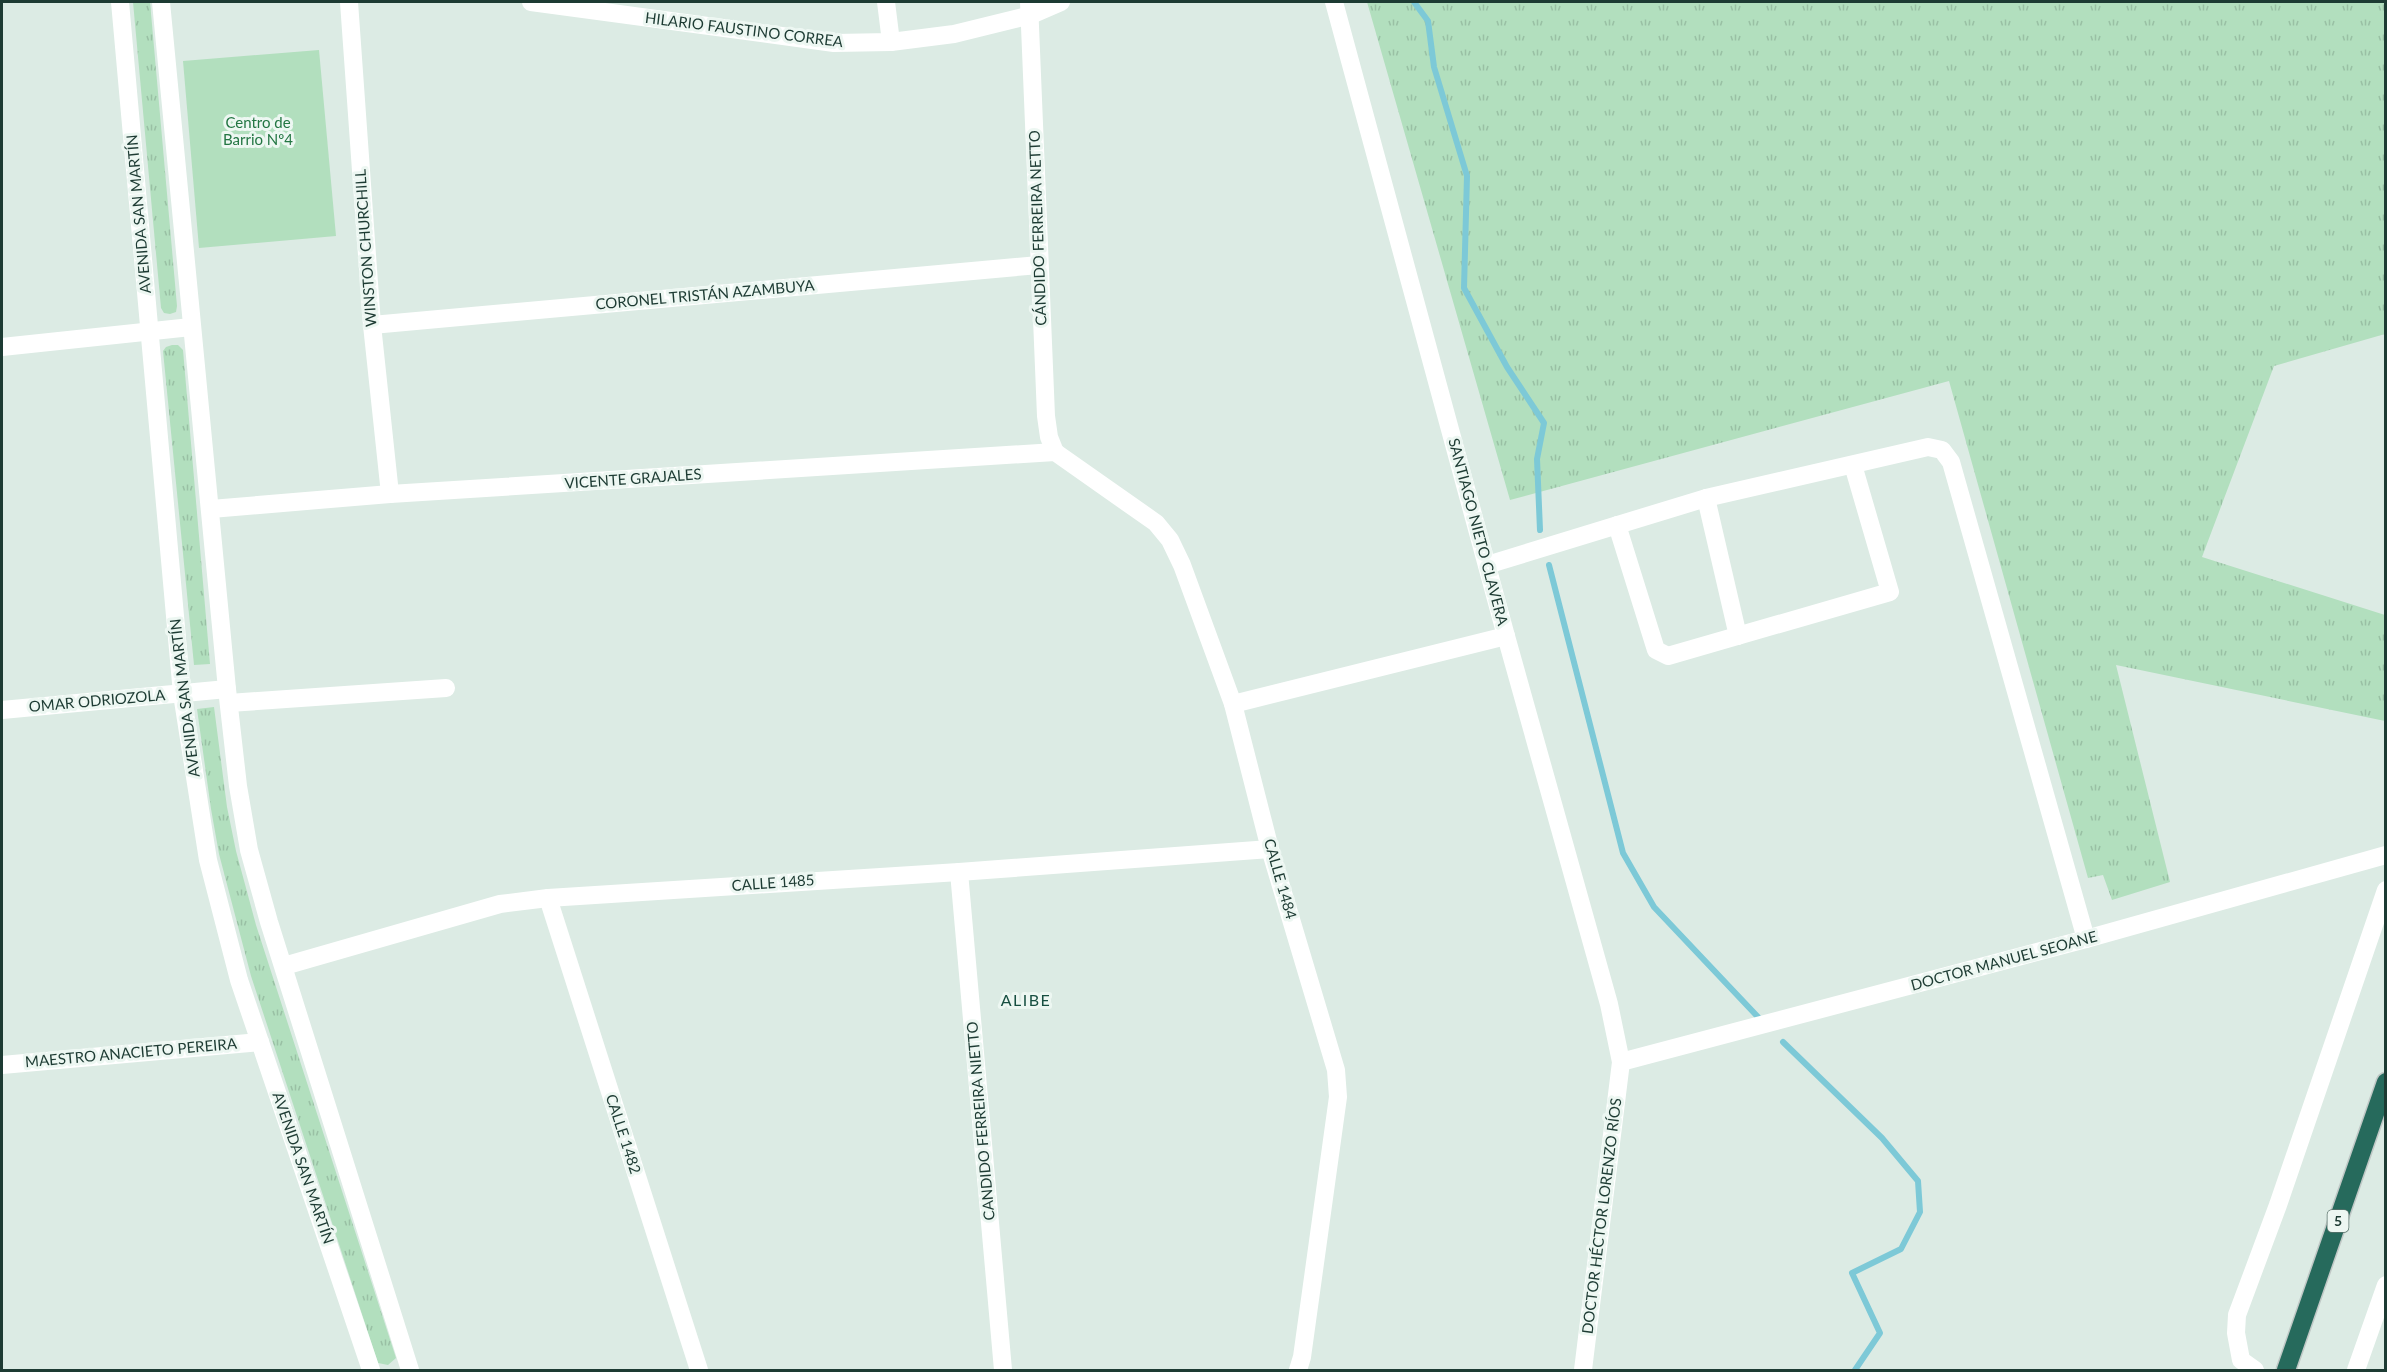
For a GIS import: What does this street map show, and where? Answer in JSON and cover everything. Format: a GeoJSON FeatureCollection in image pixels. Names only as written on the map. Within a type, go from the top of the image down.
{"type":"FeatureCollection","features":[{"type":"Feature","properties":{"kind":"highway","name":"5"},"geometry":{"type":"LineString","coordinates":[[2286,1371],[2385,1083]]}},
{"type":"Feature","properties":{"kind":"street","name":"AVENIDA SAN MARTÍN"},"geometry":{"type":"LineString","coordinates":[[120,2],[182,694],[208,860],[227,939],[371,1371]]}},
{"type":"Feature","properties":{"kind":"street"},"geometry":{"type":"LineString","coordinates":[[161,2],[228,696],[238,786],[249,850],[269,922],[410,1371]]}},
{"type":"Feature","properties":{"kind":"street","name":"WINSTON CHURCHILL"},"geometry":{"type":"LineString","coordinates":[[348,2],[372,325],[390,494]]}},
{"type":"Feature","properties":{"kind":"street","name":"HILARIO FAUSTINO CORREA"},"geometry":{"type":"LineString","coordinates":[[531,2],[834,43],[891,42],[954,34],[1030,8],[1061,2]]}},
{"type":"Feature","properties":{"kind":"street"},"geometry":{"type":"LineString","coordinates":[[886,2],[891,42]]}},
{"type":"Feature","properties":{"kind":"street","name":"SANTIAGO NIETO CLAVERA"},"geometry":{"type":"LineString","coordinates":[[1334,2],[1506,636],[1610,1004],[1621,1062]]}},
{"type":"Feature","properties":{"kind":"street","name":"CÁNDIDO FERREIRA NETTO"},"geometry":{"type":"LineString","coordinates":[[1030,8],[1046,416],[1049,437],[1055,452]]}},
{"type":"Feature","properties":{"kind":"street","name":"CORONEL TRISTÁN AZAMBUYA"},"geometry":{"type":"LineString","coordinates":[[372,325],[1039,265]]}},
{"type":"Feature","properties":{"kind":"street"},"geometry":{"type":"LineString","coordinates":[[2,347],[191,327]]}},
{"type":"Feature","properties":{"kind":"street"},"geometry":{"type":"LineString","coordinates":[[1487,565],[1706,498],[1928,447],[1941,450],[1951,462],[2086,939]]}},
{"type":"Feature","properties":{"kind":"street","name":"VICENTE GRAJALES"},"geometry":{"type":"LineString","coordinates":[[211,509],[390,494],[1055,452]]}},
{"type":"Feature","properties":{"kind":"street","name":"CALLE 1484"},"geometry":{"type":"LineString","coordinates":[[1055,452],[1156,523],[1170,540],[1182,565],[1233,704],[1270,849],[1336,1070],[1338,1097],[1302,1357],[1298,1371]]}},
{"type":"Feature","properties":{"kind":"street"},"geometry":{"type":"LineString","coordinates":[[1617,525],[1656,650],[1668,656],[1890,592],[1853,465]]}},
{"type":"Feature","properties":{"kind":"street"},"geometry":{"type":"LineString","coordinates":[[1706,498],[1738,636]]}},
{"type":"Feature","properties":{"kind":"street"},"geometry":{"type":"LineString","coordinates":[[1233,704],[1506,636]]}},
{"type":"Feature","properties":{"kind":"street","name":"OMAR ODRIOZOLA"},"geometry":{"type":"LineString","coordinates":[[2,710],[182,694],[228,696],[446,688]]}},
{"type":"Feature","properties":{"kind":"street","name":"CALLE 1485"},"geometry":{"type":"LineString","coordinates":[[284,966],[500,904],[548,898],[959,872],[1270,849]]}},
{"type":"Feature","properties":{"kind":"street","name":"DOCTOR MANUEL SEOANE"},"geometry":{"type":"LineString","coordinates":[[1621,1062],[2086,939],[2385,855]]}},
{"type":"Feature","properties":{"kind":"street","name":"CANDIDO FERREIRA NIETTO"},"geometry":{"type":"LineString","coordinates":[[959,872],[1004,1371]]}},
{"type":"Feature","properties":{"kind":"street"},"geometry":{"type":"LineString","coordinates":[[2255,1371],[2241,1360],[2236,1333],[2237,1315],[2278,1206],[2385,890]]}},
{"type":"Feature","properties":{"kind":"street","name":"CALLE 1482"},"geometry":{"type":"LineString","coordinates":[[548,898],[699,1371]]}},
{"type":"Feature","properties":{"kind":"street","name":"MAESTRO ANACIETO PEREIRA"},"geometry":{"type":"LineString","coordinates":[[2,1065],[260,1042]]}},
{"type":"Feature","properties":{"kind":"street","name":"DOCTOR HÉCTOR LORENZO RÍOS"},"geometry":{"type":"LineString","coordinates":[[1583,1371],[1621,1062]]}},
{"type":"Feature","properties":{"kind":"street"},"geometry":{"type":"LineString","coordinates":[[2356,1371],[2385,1285]]}},
{"type":"Feature","properties":{"kind":"green space"},"geometry":{"type":"Polygon","coordinates":[[[133,2],[150,2],[177,306],[176,312],[170,314],[164,313],[161,308],[133,2]]]}},
{"type":"Feature","properties":{"kind":"green space"},"geometry":{"type":"Polygon","coordinates":[[[1367,2],[2385,2],[2385,334],[2274,366],[2202,557],[2385,615],[2385,721],[2116,665],[2170,882],[2112,900],[2103,875],[2088,878],[1949,381],[1510,500],[1367,2]]]}},
{"type":"Feature","properties":{"kind":"green space","name":"Centro de Barrio Nº4"},"geometry":{"type":"Polygon","coordinates":[[[319,50],[336,236],[199,248],[183,61],[319,50]]]}},
{"type":"Feature","properties":{"kind":"green space"},"geometry":{"type":"Polygon","coordinates":[[[172,345],[178,345],[183,350],[210,664],[194,665],[163,351],[172,345]]]}},
{"type":"Feature","properties":{"kind":"green space"},"geometry":{"type":"Polygon","coordinates":[[[214,707],[227,807],[236,851],[256,925],[396,1358],[388,1365],[378,1363],[251,976],[219,854],[197,709],[214,707]]]}},
{"type":"Feature","properties":{"kind":"waterway"},"geometry":{"type":"LineString","coordinates":[[1414,2],[1428,21],[1434,67],[1467,176],[1464,288],[1507,367],[1544,423],[1537,459],[1540,530]]}},
{"type":"Feature","properties":{"kind":"waterway"},"geometry":{"type":"LineString","coordinates":[[1549,565],[1623,853],[1654,907],[1758,1017]]}},
{"type":"Feature","properties":{"kind":"waterway"},"geometry":{"type":"LineString","coordinates":[[1783,1042],[1882,1138],[1918,1181],[1920,1212],[1901,1249],[1852,1273],[1880,1333],[1855,1370]]}},
{"type":"Feature","properties":{"kind":"district","name":"ALIBE"},"geometry":{"type":"Point","coordinates":[1026,1000]}}]}
